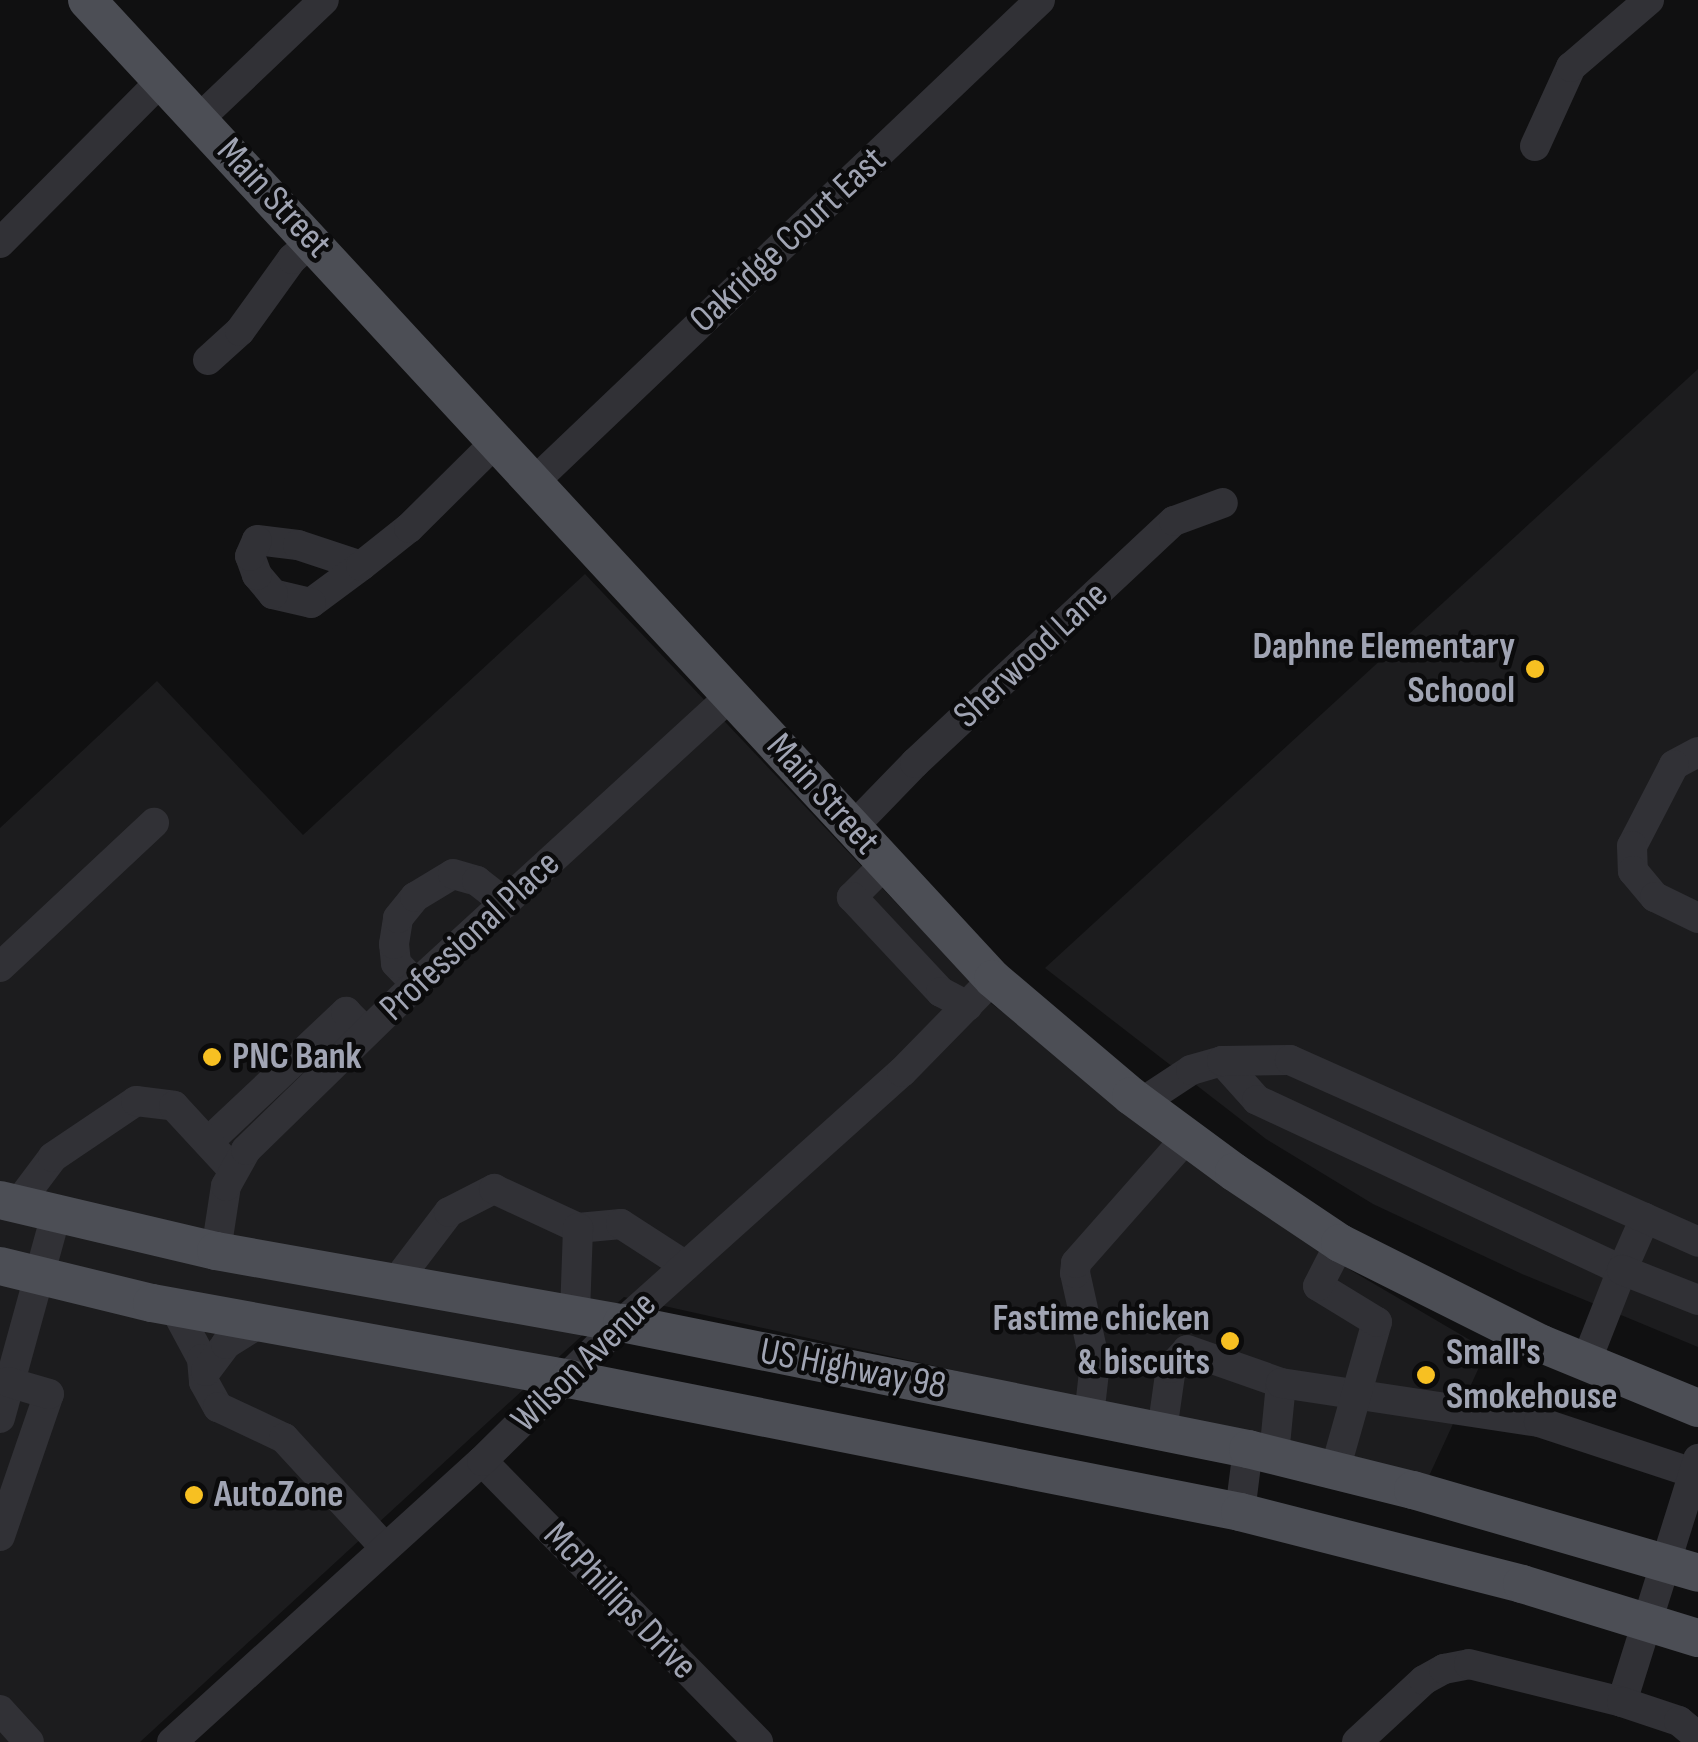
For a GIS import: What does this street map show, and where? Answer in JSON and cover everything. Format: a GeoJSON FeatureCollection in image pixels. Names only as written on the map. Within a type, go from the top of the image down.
{"type":"FeatureCollection","features":[{"type":"Feature","properties":{"kind":"main road","name":"Main Street"},"geometry":{"type":"LineString","coordinates":[[88,0],[163,79],[211,108],[313,240],[854,827],[980,992],[1340,1243],[1452,1302],[1698,1408]]}},
{"type":"Feature","properties":{"kind":"main road","name":"US Highway 98"},"geometry":{"type":"LineString","coordinates":[[8,1203],[216,1251],[622,1323],[1261,1452],[1681,1568]]}},
{"type":"Feature","properties":{"kind":"main road","name":"US Highway 98"},"geometry":{"type":"LineString","coordinates":[[0,1266],[174,1308],[569,1379],[1240,1512],[1646,1620],[1698,1638]]}},
{"type":"Feature","properties":{"kind":"street"},"geometry":{"type":"LineString","coordinates":[[211,108],[324,0]]}},
{"type":"Feature","properties":{"kind":"street","name":"Oakridge Court East"},"geometry":{"type":"LineString","coordinates":[[536,480],[1040,0]]}},
{"type":"Feature","properties":{"kind":"street"},"geometry":{"type":"LineString","coordinates":[[1535,146],[1571,67],[1649,0]]}},
{"type":"Feature","properties":{"kind":"street"},"geometry":{"type":"LineString","coordinates":[[0,243],[163,79]]}},
{"type":"Feature","properties":{"kind":"street"},"geometry":{"type":"LineString","coordinates":[[208,360],[240,331],[292,259],[313,240]]}},
{"type":"Feature","properties":{"kind":"street"},"geometry":{"type":"LineString","coordinates":[[361,566],[409,528],[496,442]]}},
{"type":"Feature","properties":{"kind":"street","name":"Sherwood Lane"},"geometry":{"type":"LineString","coordinates":[[854,827],[915,763],[1174,522],[1222,504]]}},
{"type":"Feature","properties":{"kind":"street","name":"Professional Place"},"geometry":{"type":"LineString","coordinates":[[216,1251],[226,1186],[246,1150],[416,984],[733,694]]}},
{"type":"Feature","properties":{"kind":"street"},"geometry":{"type":"LineString","coordinates":[[1698,752],[1674,765],[1632,846],[1633,871],[1656,897],[1698,918]]}},
{"type":"Feature","properties":{"kind":"street"},"geometry":{"type":"LineString","coordinates":[[0,967],[154,822]]}},
{"type":"Feature","properties":{"kind":"street"},"geometry":{"type":"LineString","coordinates":[[416,984],[396,963],[394,944],[398,918],[415,898],[453,874],[477,881],[504,903]]}},
{"type":"Feature","properties":{"kind":"street","name":"Wilson Avenue"},"geometry":{"type":"LineString","coordinates":[[172,1742],[482,1461],[622,1323],[902,1072],[980,992]]}},
{"type":"Feature","properties":{"kind":"street"},"geometry":{"type":"LineString","coordinates":[[208,1142],[346,1012],[366,1032]]}},
{"type":"Feature","properties":{"kind":"street"},"geometry":{"type":"LineString","coordinates":[[1141,1104],[1191,1070],[1222,1061],[1290,1060],[1698,1242]]}},
{"type":"Feature","properties":{"kind":"street"},"geometry":{"type":"LineString","coordinates":[[1222,1061],[1256,1100],[1622,1270],[1698,1300]]}},
{"type":"Feature","properties":{"kind":"street"},"geometry":{"type":"LineString","coordinates":[[8,1203],[53,1157],[136,1101],[174,1106],[234,1171]]}},
{"type":"Feature","properties":{"kind":"street"},"geometry":{"type":"LineString","coordinates":[[1089,1416],[1095,1364],[1076,1263],[1187,1138]]}},
{"type":"Feature","properties":{"kind":"street"},"geometry":{"type":"LineString","coordinates":[[395,1283],[449,1212],[494,1188],[578,1228],[622,1224],[686,1266]]}},
{"type":"Feature","properties":{"kind":"street"},"geometry":{"type":"LineString","coordinates":[[0,1418],[6,1371],[56,1215]]}},
{"type":"Feature","properties":{"kind":"street"},"geometry":{"type":"LineString","coordinates":[[1586,1362],[1645,1218]]}},
{"type":"Feature","properties":{"kind":"street"},"geometry":{"type":"LineString","coordinates":[[575,1315],[578,1228]]}},
{"type":"Feature","properties":{"kind":"street"},"geometry":{"type":"LineString","coordinates":[[1335,1470],[1377,1322],[1318,1286],[1340,1243]]}},
{"type":"Feature","properties":{"kind":"street"},"geometry":{"type":"LineString","coordinates":[[174,1308],[206,1370]]}},
{"type":"Feature","properties":{"kind":"street"},"geometry":{"type":"LineString","coordinates":[[259,1323],[226,1344],[206,1370],[204,1382],[218,1406],[284,1438],[385,1548]]}},
{"type":"Feature","properties":{"kind":"street"},"geometry":{"type":"LineString","coordinates":[[1162,1431],[1172,1368],[1187,1350],[1281,1384],[1539,1422],[1696,1466],[1681,1568],[1646,1620],[1622,1702]]}},
{"type":"Feature","properties":{"kind":"street"},"geometry":{"type":"LineString","coordinates":[[0,1536],[49,1394],[6,1371]]}},
{"type":"Feature","properties":{"kind":"street"},"geometry":{"type":"LineString","coordinates":[[1240,1512],[1281,1384]]}},
{"type":"Feature","properties":{"kind":"street","name":"McPhillips Drive"},"geometry":{"type":"LineString","coordinates":[[482,1461],[758,1742]]}},
{"type":"Feature","properties":{"kind":"street"},"geometry":{"type":"LineString","coordinates":[[1357,1742],[1424,1680],[1444,1669],[1469,1664],[1494,1666],[1622,1702],[1678,1721],[1698,1737]]}},
{"type":"Feature","properties":{"kind":"street"},"geometry":{"type":"LineString","coordinates":[[0,1710],[29,1742]]}},
{"type":"Feature","properties":{"kind":"shaded area","name":"Daphne Elementary Schoool"},"geometry":{"type":"Polygon","coordinates":[[[1698,369],[1698,1347],[1522,1274],[1373,1204],[1266,1139],[1045,968],[1698,369]]]}},
{"type":"Feature","properties":{"kind":"shaded area"},"geometry":{"type":"Polygon","coordinates":[[[585,574],[992,1004],[1352,1271],[1487,1350],[1429,1476],[624,1297],[140,1742],[0,1742],[0,828],[157,681],[303,835],[585,574]]]}},
{"type":"Feature","properties":{"kind":"place","name":"Daphne Elementary Schoool"},"geometry":{"type":"Point","coordinates":[1535,669]}},
{"type":"Feature","properties":{"kind":"place","name":"PNC Bank"},"geometry":{"type":"Point","coordinates":[212,1057]}},
{"type":"Feature","properties":{"kind":"place","name":"Fastime chicken & biscuits"},"geometry":{"type":"Point","coordinates":[1230,1341]}},
{"type":"Feature","properties":{"kind":"place","name":"Small's Smokehouse"},"geometry":{"type":"Point","coordinates":[1426,1375]}},
{"type":"Feature","properties":{"kind":"place","name":"AutoZone"},"geometry":{"type":"Point","coordinates":[194,1495]}}]}
